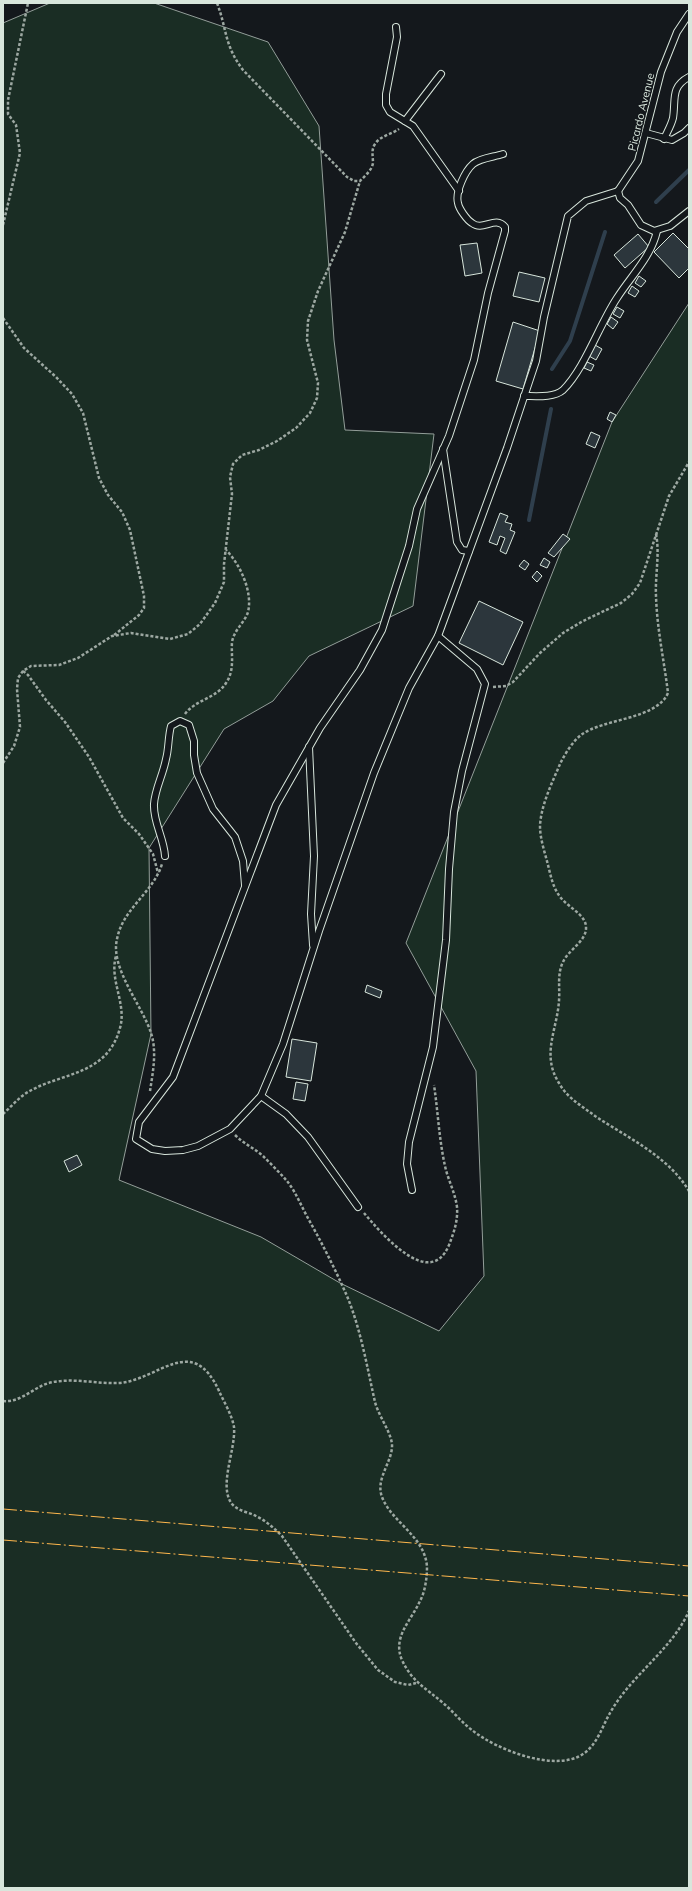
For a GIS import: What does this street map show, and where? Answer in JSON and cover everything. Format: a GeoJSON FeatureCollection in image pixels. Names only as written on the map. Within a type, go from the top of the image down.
{"type":"FeatureCollection","features":[{"type":"Feature","properties":{"kind":"lane","name":"Picardo Avenue"},"geometry":{"type":"LineString","coordinates":[[618,191],[638,161],[660,72],[677,32],[689,14]]}},
{"type":"Feature","properties":{"kind":"lane"},"geometry":{"type":"LineString","coordinates":[[396,28],[397,37],[386,94],[386,105],[390,112],[413,126],[459,191]]}},
{"type":"Feature","properties":{"kind":"lane"},"geometry":{"type":"LineString","coordinates":[[405,121],[441,74]]}},
{"type":"Feature","properties":{"kind":"lane"},"geometry":{"type":"LineString","coordinates":[[664,139],[673,119],[674,93],[680,82],[689,77]]}},
{"type":"Feature","properties":{"kind":"lane"},"geometry":{"type":"LineString","coordinates":[[646,133],[672,140],[678,138],[689,128]]}},
{"type":"Feature","properties":{"kind":"lane"},"geometry":{"type":"LineString","coordinates":[[502,154],[474,164],[466,173],[459,191],[458,203],[471,223],[483,226],[496,222],[502,224],[505,227],[505,231],[488,294],[474,360],[443,448],[417,509],[409,546],[382,630],[360,670],[320,728],[276,805],[173,1077],[139,1122],[136,1138],[152,1149],[165,1151],[183,1150],[198,1146],[230,1129],[261,1096],[283,1044],[313,949],[374,773],[409,688],[438,636],[524,396],[536,361],[544,317],[568,216],[586,201],[618,191],[620,198],[628,205],[641,225],[649,230],[658,231],[670,226],[689,211]]}},
{"type":"Feature","properties":{"kind":"lane"},"geometry":{"type":"LineString","coordinates":[[524,396],[544,396],[562,391],[576,373],[617,298],[651,250],[658,231]]}},
{"type":"Feature","properties":{"kind":"lane"},"geometry":{"type":"LineString","coordinates":[[443,448],[457,542],[462,550],[469,551]]}},
{"type":"Feature","properties":{"kind":"lane"},"geometry":{"type":"LineString","coordinates":[[412,1190],[407,1164],[409,1142],[433,1047],[446,940],[449,869],[454,812],[462,771],[485,684],[477,668],[438,636]]}},
{"type":"Feature","properties":{"kind":"lane"},"geometry":{"type":"LineString","coordinates":[[165,856],[164,845],[156,821],[154,805],[166,759],[171,726],[180,721],[189,725],[192,731],[197,773],[208,799],[213,809],[235,837],[243,861],[245,887]]}},
{"type":"Feature","properties":{"kind":"lane"},"geometry":{"type":"LineString","coordinates":[[309,747],[314,856],[311,914],[313,949]]}},
{"type":"Feature","properties":{"kind":"lane"},"geometry":{"type":"LineString","coordinates":[[261,1096],[286,1114],[308,1137],[358,1207]]}},
{"type":"Feature","properties":{"kind":"path"},"geometry":{"type":"LineString","coordinates":[[3,225],[20,153],[16,125],[8,114],[8,100],[28,3]]}},
{"type":"Feature","properties":{"kind":"path"},"geometry":{"type":"LineString","coordinates":[[217,3],[226,39],[234,57],[243,70],[347,178],[354,181],[360,181]]}},
{"type":"Feature","properties":{"kind":"path"},"geometry":{"type":"LineString","coordinates":[[112,636],[131,633],[170,639],[188,634],[200,624],[215,603],[224,582],[224,564],[232,494],[230,477],[233,464],[242,455],[259,450],[277,441],[296,428],[310,413],[317,398],[318,383],[307,340],[308,320],[318,291],[345,232],[360,181],[370,170],[373,163],[372,153],[375,144],[384,136],[401,127],[405,121]]}},
{"type":"Feature","properties":{"kind":"path"},"geometry":{"type":"LineString","coordinates":[[3,318],[24,348],[72,394],[83,413],[99,478],[108,495],[122,512],[130,530],[144,596],[144,608],[139,615],[112,636],[78,658],[59,665],[31,666],[23,671],[18,678],[17,689],[20,727],[14,746],[3,763]]}},
{"type":"Feature","properties":{"kind":"path"},"geometry":{"type":"LineString","coordinates":[[484,687],[506,686],[563,633],[583,621],[621,603],[632,594],[640,583],[669,496],[689,462]]}},
{"type":"Feature","properties":{"kind":"path"},"geometry":{"type":"LineString","coordinates":[[656,534],[658,544],[656,597],[659,644],[668,693],[665,699],[656,707],[594,728],[581,735],[571,746],[560,764],[555,781],[547,793],[543,809],[540,827],[553,886],[561,899],[582,918],[586,926],[585,933],[563,961],[559,972],[559,1002],[549,1051],[551,1068],[559,1084],[570,1098],[646,1147],[682,1179],[689,1191]]}},
{"type":"Feature","properties":{"kind":"path"},"geometry":{"type":"LineString","coordinates":[[180,721],[188,710],[197,702],[212,695],[226,684],[231,674],[232,640],[248,612],[248,599],[240,568],[226,550]]}},
{"type":"Feature","properties":{"kind":"path"},"geometry":{"type":"LineString","coordinates":[[23,671],[28,675],[46,700],[65,722],[89,757],[123,818],[139,834],[153,854],[158,874]]}},
{"type":"Feature","properties":{"kind":"path"},"geometry":{"type":"LineString","coordinates":[[3,1114],[28,1092],[89,1068],[104,1056],[115,1041],[120,1027],[121,1008],[112,967],[116,956],[117,940],[124,919],[136,902],[150,887],[158,874],[165,856]]}},
{"type":"Feature","properties":{"kind":"path"},"geometry":{"type":"LineString","coordinates":[[116,956],[151,1034],[154,1049],[147,1112]]}},
{"type":"Feature","properties":{"kind":"path"},"geometry":{"type":"LineString","coordinates":[[358,1207],[398,1248],[419,1261],[432,1263],[441,1258],[448,1248],[456,1228],[457,1207],[453,1187],[445,1168],[434,1083]]}},
{"type":"Feature","properties":{"kind":"path"},"geometry":{"type":"LineString","coordinates":[[230,1129],[244,1144],[262,1155],[289,1183],[348,1297],[367,1360],[376,1406],[392,1445],[380,1483],[381,1496],[390,1510],[406,1526],[421,1547],[427,1564],[427,1580],[421,1601],[403,1630],[398,1642],[400,1656],[416,1683],[433,1694],[472,1730],[500,1747],[535,1759],[565,1762],[584,1754],[597,1740],[611,1711],[635,1680],[661,1654],[689,1610]]}},
{"type":"Feature","properties":{"kind":"path"},"geometry":{"type":"LineString","coordinates":[[3,1400],[10,1402],[23,1397],[36,1388],[52,1382],[74,1380],[120,1383],[136,1380],[170,1364],[184,1361],[198,1364],[208,1371],[216,1384],[234,1426],[234,1443],[226,1486],[228,1496],[233,1505],[268,1523],[282,1536],[356,1643],[378,1670],[395,1682],[408,1685],[416,1683]]}},
{"type":"Feature","properties":{"kind":"green space"},"geometry":{"type":"Polygon","coordinates":[[[50,3],[154,3],[268,42],[319,126],[334,340],[345,430],[434,434],[413,606],[309,656],[273,701],[224,729],[149,848],[151,1034],[119,1180],[261,1237],[340,1283],[439,1331],[484,1276],[476,1071],[406,943],[612,422],[689,303],[689,1888],[3,1888],[3,23],[50,3]]]}},
{"type":"Feature","properties":{"kind":"building"},"geometry":{"type":"Polygon","coordinates":[[[673,233],[689,249],[689,268],[679,278],[654,252],[673,233]]]}},
{"type":"Feature","properties":{"kind":"building"},"geometry":{"type":"Polygon","coordinates":[[[638,234],[649,247],[625,268],[614,255],[638,234]]]}},
{"type":"Feature","properties":{"kind":"building"},"geometry":{"type":"Polygon","coordinates":[[[477,243],[482,273],[465,276],[460,245],[477,243]]]}},
{"type":"Feature","properties":{"kind":"building"},"geometry":{"type":"Polygon","coordinates":[[[519,272],[545,278],[539,302],[513,296],[519,272]]]}},
{"type":"Feature","properties":{"kind":"building"},"geometry":{"type":"Polygon","coordinates":[[[639,276],[646,281],[641,287],[635,283],[639,276]]]}},
{"type":"Feature","properties":{"kind":"building"},"geometry":{"type":"Polygon","coordinates":[[[632,286],[639,291],[635,297],[628,293],[632,286]]]}},
{"type":"Feature","properties":{"kind":"building"},"geometry":{"type":"Polygon","coordinates":[[[617,307],[624,311],[620,318],[613,314],[617,307]]]}},
{"type":"Feature","properties":{"kind":"building"},"geometry":{"type":"Polygon","coordinates":[[[611,317],[618,322],[613,329],[607,324],[611,317]]]}},
{"type":"Feature","properties":{"kind":"building"},"geometry":{"type":"Polygon","coordinates":[[[513,322],[540,331],[523,389],[496,381],[513,322]]]}},
{"type":"Feature","properties":{"kind":"building"},"geometry":{"type":"Polygon","coordinates":[[[595,345],[602,349],[596,360],[589,356],[595,345]]]}},
{"type":"Feature","properties":{"kind":"building"},"geometry":{"type":"Polygon","coordinates":[[[587,362],[594,365],[591,371],[584,368],[587,362]]]}},
{"type":"Feature","properties":{"kind":"building"},"geometry":{"type":"Polygon","coordinates":[[[610,412],[616,415],[612,422],[607,419],[610,412]]]}},
{"type":"Feature","properties":{"kind":"building"},"geometry":{"type":"Polygon","coordinates":[[[591,432],[600,436],[595,448],[586,444],[591,432]]]}},
{"type":"Feature","properties":{"kind":"building"},"geometry":{"type":"Polygon","coordinates":[[[500,513],[508,516],[505,522],[512,524],[510,530],[515,532],[506,554],[500,551],[505,538],[500,536],[497,545],[489,542],[500,513]]]}},
{"type":"Feature","properties":{"kind":"building"},"geometry":{"type":"Polygon","coordinates":[[[563,534],[570,539],[554,557],[548,553],[563,534]]]}},
{"type":"Feature","properties":{"kind":"building"},"geometry":{"type":"Polygon","coordinates":[[[544,558],[550,562],[547,568],[540,565],[544,558]]]}},
{"type":"Feature","properties":{"kind":"building"},"geometry":{"type":"Polygon","coordinates":[[[524,560],[529,564],[525,570],[519,566],[524,560]]]}},
{"type":"Feature","properties":{"kind":"building"},"geometry":{"type":"Polygon","coordinates":[[[537,571],[542,576],[537,582],[532,577],[537,571]]]}},
{"type":"Feature","properties":{"kind":"building"},"geometry":{"type":"Polygon","coordinates":[[[479,601],[523,622],[503,665],[459,643],[479,601]]]}},
{"type":"Feature","properties":{"kind":"building"},"geometry":{"type":"Polygon","coordinates":[[[367,985],[382,991],[380,998],[365,992],[367,985]]]}},
{"type":"Feature","properties":{"kind":"building"},"geometry":{"type":"Polygon","coordinates":[[[292,1039],[317,1043],[311,1081],[286,1077],[292,1039]]]}},
{"type":"Feature","properties":{"kind":"building"},"geometry":{"type":"Polygon","coordinates":[[[296,1082],[308,1084],[305,1101],[293,1099],[296,1082]]]}},
{"type":"Feature","properties":{"kind":"building"},"geometry":{"type":"Polygon","coordinates":[[[77,1155],[82,1165],[69,1172],[64,1161],[77,1155]]]}},
{"type":"Feature","properties":{"kind":"waterway"},"geometry":{"type":"LineString","coordinates":[[656,202],[689,170]]}},
{"type":"Feature","properties":{"kind":"waterway"},"geometry":{"type":"LineString","coordinates":[[552,369],[570,341],[605,232]]}},
{"type":"Feature","properties":{"kind":"waterway"},"geometry":{"type":"LineString","coordinates":[[529,520],[551,409]]}},
{"type":"Feature","properties":{"kind":"power"},"geometry":{"type":"LineString","coordinates":[[3,1509],[689,1566]]}},
{"type":"Feature","properties":{"kind":"power"},"geometry":{"type":"LineString","coordinates":[[3,1540],[689,1596]]}}]}
